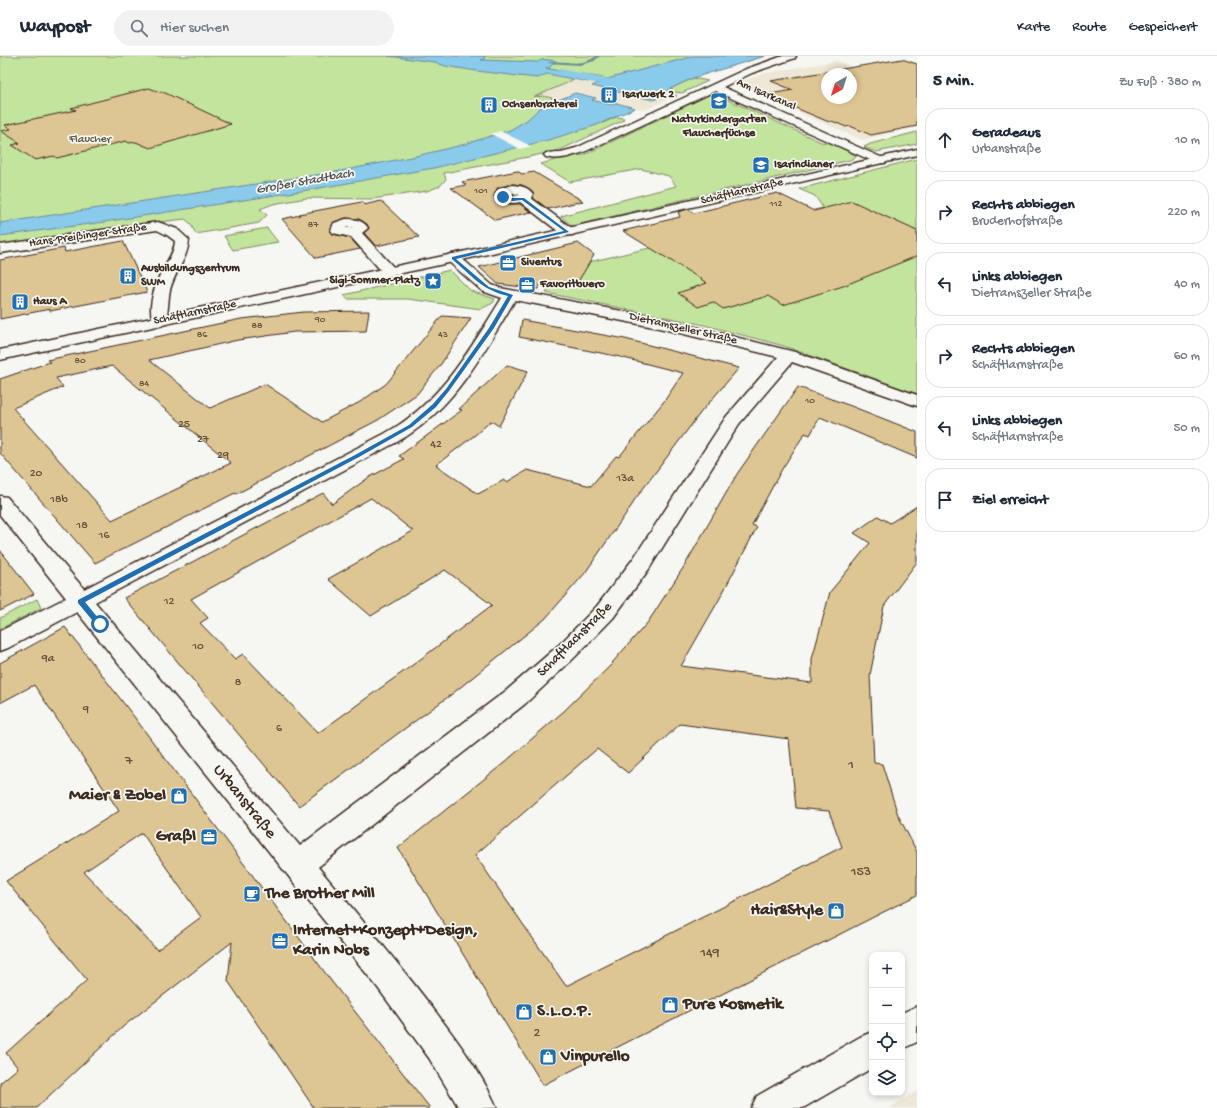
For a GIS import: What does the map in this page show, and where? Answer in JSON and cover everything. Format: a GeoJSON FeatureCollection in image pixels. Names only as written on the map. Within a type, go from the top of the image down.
{"type":"FeatureCollection","features":[{"type":"Feature","properties":{"kind":"street","name":"Am Isarkanal"},"geometry":{"type":"LineString","coordinates":[[715,87],[749,71],[792,56]]}},
{"type":"Feature","properties":{"kind":"street","name":"Am Isarkanal"},"geometry":{"type":"LineString","coordinates":[[715,87],[881,161]]}},
{"type":"Feature","properties":{"kind":"street"},"geometry":{"type":"LineString","coordinates":[[550,155],[561,155],[580,150],[715,87]]}},
{"type":"Feature","properties":{"kind":"street","name":"Schäftlarnstraße"},"geometry":{"type":"LineString","coordinates":[[0,354],[390,272],[917,152]]}},
{"type":"Feature","properties":{"kind":"street"},"geometry":{"type":"LineString","coordinates":[[523,198],[568,232]]}},
{"type":"Feature","properties":{"kind":"street","name":"Hans-Preißinger-Straße"},"geometry":{"type":"LineString","coordinates":[[0,249],[158,226],[172,232],[182,240],[182,248],[168,274],[162,291],[158,310],[160,321]]}},
{"type":"Feature","properties":{"kind":"street"},"geometry":{"type":"LineString","coordinates":[[354,232],[390,272]]}},
{"type":"Feature","properties":{"kind":"street","name":"Dietramszeller Straße"},"geometry":{"type":"LineString","coordinates":[[453,258],[487,288],[496,292],[659,322],[789,354],[917,401]]}},
{"type":"Feature","properties":{"kind":"street"},"geometry":{"type":"LineString","coordinates":[[0,642],[357,456],[410,426],[435,406],[448,390],[491,328],[511,295]]}},
{"type":"Feature","properties":{"kind":"street","name":"Schaftlachstraße"},"geometry":{"type":"LineString","coordinates":[[297,866],[516,697],[567,651],[605,612],[641,564],[732,421],[789,354]]}},
{"type":"Feature","properties":{"kind":"street","name":"Urbanstraße"},"geometry":{"type":"LineString","coordinates":[[0,502],[389,977],[441,1046],[479,1108]]}},
{"type":"Feature","properties":{"kind":"street"},"geometry":{"type":"LineString","coordinates":[[905,1030],[917,1024]]}},
{"type":"Feature","properties":{"kind":"street"},"geometry":{"type":"LineString","coordinates":[[769,1108],[869,1051]]}},
{"type":"Feature","properties":{"kind":"shaded area"},"geometry":{"type":"Polygon","coordinates":[[[681,56],[724,68],[694,78],[708,81],[645,110],[635,108],[603,123],[530,99],[567,83],[582,74],[599,77],[681,56]]]}},
{"type":"Feature","properties":{"kind":"shaded area"},"geometry":{"type":"Polygon","coordinates":[[[836,61],[854,68],[821,68],[821,104],[857,104],[857,69],[917,92],[917,127],[862,140],[735,84],[765,73],[836,61]]]}},
{"type":"Feature","properties":{"kind":"shaded area"},"geometry":{"type":"Polygon","coordinates":[[[917,1091],[917,1108],[889,1108],[917,1091]]]}},
{"type":"Feature","properties":{"kind":"green space","name":"Flaucher"},"geometry":{"type":"Polygon","coordinates":[[[0,56],[765,56],[724,68],[643,70],[609,79],[582,74],[567,83],[534,97],[543,96],[552,98],[551,103],[543,106],[603,123],[616,117],[624,118],[622,121],[560,150],[444,173],[446,179],[440,186],[427,191],[372,199],[307,198],[273,204],[260,209],[267,215],[259,223],[196,234],[190,223],[185,219],[93,230],[0,245],[0,56]]]}},
{"type":"Feature","properties":{"kind":"green space"},"geometry":{"type":"Polygon","coordinates":[[[693,78],[708,81],[682,93],[676,92],[671,94],[677,96],[672,98],[664,96],[668,90],[693,78]]]}},
{"type":"Feature","properties":{"kind":"green space"},"geometry":{"type":"Polygon","coordinates":[[[713,93],[821,142],[832,143],[857,156],[850,160],[572,226],[561,216],[676,186],[669,176],[641,169],[570,182],[541,164],[569,156],[584,155],[713,93]]]}},
{"type":"Feature","properties":{"kind":"green space"},"geometry":{"type":"Polygon","coordinates":[[[917,132],[917,144],[876,152],[864,147],[870,144],[917,132]]]}},
{"type":"Feature","properties":{"kind":"green space"},"geometry":{"type":"Polygon","coordinates":[[[917,159],[917,394],[784,346],[700,324],[546,293],[548,290],[547,280],[576,265],[823,208],[815,196],[799,189],[917,159]]]}},
{"type":"Feature","properties":{"kind":"green space"},"geometry":{"type":"Polygon","coordinates":[[[267,228],[278,242],[233,250],[224,236],[267,228]]]}},
{"type":"Feature","properties":{"kind":"green space","name":"Sigi-Sommer-Platz"},"geometry":{"type":"Polygon","coordinates":[[[450,270],[471,291],[495,299],[493,303],[481,309],[408,299],[347,299],[344,295],[450,270]]]}},
{"type":"Feature","properties":{"kind":"green space"},"geometry":{"type":"Polygon","coordinates":[[[37,599],[41,608],[0,629],[0,618],[37,599]]]}},
{"type":"Feature","properties":{"kind":"water"},"geometry":{"type":"Polygon","coordinates":[[[388,56],[484,56],[485,58],[481,60],[538,62],[542,60],[549,60],[556,61],[549,68],[545,68],[598,78],[588,82],[547,74],[538,78],[518,76],[477,71],[445,66],[434,62],[388,56]]]}},
{"type":"Feature","properties":{"kind":"water"},"geometry":{"type":"Polygon","coordinates":[[[694,56],[765,56],[693,78],[668,90],[664,96],[653,100],[592,86],[607,79],[694,56]]]}},
{"type":"Feature","properties":{"kind":"water","name":"Großer Stadtbach"},"geometry":{"type":"Polygon","coordinates":[[[575,93],[596,98],[592,100],[612,105],[616,103],[635,108],[597,125],[552,139],[434,168],[308,190],[104,222],[0,236],[0,223],[341,171],[462,145],[510,130],[527,120],[540,108],[575,93]]]}},
{"type":"Feature","properties":{"kind":"pier"},"geometry":{"type":"Polygon","coordinates":[[[500,131],[531,146],[520,149],[491,134],[500,131]]]}},
{"type":"Feature","properties":{"kind":"building"},"geometry":{"type":"Polygon","coordinates":[[[902,59],[917,64],[917,126],[871,135],[850,126],[846,127],[832,121],[829,122],[765,95],[793,90],[771,81],[821,73],[821,104],[857,104],[857,68],[848,68],[902,59]]]}},
{"type":"Feature","properties":{"kind":"building"},"geometry":{"type":"Polygon","coordinates":[[[149,88],[163,92],[231,124],[150,148],[136,142],[129,143],[126,141],[57,158],[54,156],[35,160],[12,145],[20,143],[1,131],[11,129],[5,125],[76,110],[71,108],[149,88]]]}},
{"type":"Feature","properties":{"kind":"building"},"geometry":{"type":"Polygon","coordinates":[[[517,171],[522,174],[534,172],[583,201],[548,209],[533,198],[534,193],[530,189],[522,185],[513,184],[498,188],[494,197],[506,204],[520,204],[531,212],[495,220],[451,188],[466,185],[462,182],[517,171]]]}},
{"type":"Feature","properties":{"kind":"building"},"geometry":{"type":"Polygon","coordinates":[[[777,193],[814,211],[852,201],[917,231],[917,256],[843,286],[783,305],[768,296],[723,309],[713,302],[698,307],[678,293],[707,283],[623,231],[680,217],[678,212],[688,209],[694,213],[777,193]]]}},
{"type":"Feature","properties":{"kind":"building"},"geometry":{"type":"Polygon","coordinates":[[[381,201],[419,237],[376,246],[364,233],[369,228],[367,224],[359,219],[346,218],[334,222],[330,231],[333,234],[350,238],[360,249],[316,258],[282,219],[300,215],[299,214],[362,202],[364,205],[381,201]]]}},
{"type":"Feature","properties":{"kind":"building"},"geometry":{"type":"Polygon","coordinates":[[[123,241],[147,292],[0,319],[0,260],[64,248],[65,252],[123,241]]]}},
{"type":"Feature","properties":{"kind":"building"},"geometry":{"type":"Polygon","coordinates":[[[578,243],[594,255],[576,285],[562,282],[560,285],[542,282],[538,289],[498,284],[479,267],[578,243]]]}},
{"type":"Feature","properties":{"kind":"building"},"geometry":{"type":"Polygon","coordinates":[[[369,311],[366,331],[294,332],[238,340],[149,360],[210,408],[265,384],[322,422],[360,402],[386,384],[442,316],[471,318],[441,364],[417,394],[378,420],[236,494],[235,493],[95,563],[0,453],[0,379],[50,362],[47,360],[241,319],[304,312],[369,311]],[[112,366],[56,378],[63,387],[13,408],[112,520],[231,463],[112,366]]]}},
{"type":"Feature","properties":{"kind":"building"},"geometry":{"type":"Polygon","coordinates":[[[522,320],[625,339],[739,368],[701,412],[633,502],[585,573],[545,619],[452,694],[299,806],[124,598],[323,493],[332,504],[368,478],[404,459],[399,456],[462,410],[459,409],[507,365],[528,371],[499,426],[491,421],[436,465],[478,494],[504,480],[507,482],[527,470],[591,486],[616,456],[619,457],[665,400],[683,373],[616,356],[519,337],[522,320]],[[371,498],[191,599],[208,618],[200,623],[235,659],[243,654],[318,733],[414,664],[492,605],[445,570],[371,616],[328,579],[413,531],[371,498]]]}},
{"type":"Feature","properties":{"kind":"building"},"geometry":{"type":"Polygon","coordinates":[[[798,387],[917,432],[917,458],[820,417],[810,435],[805,433],[782,469],[752,525],[757,527],[720,598],[681,666],[812,683],[812,659],[830,592],[870,543],[854,533],[878,516],[890,523],[917,506],[917,562],[884,606],[870,675],[874,763],[882,764],[898,815],[917,852],[917,895],[543,1085],[398,848],[504,763],[564,711],[613,663],[648,622],[685,565],[737,474],[798,387]],[[680,724],[628,773],[597,749],[475,855],[566,986],[842,847],[829,811],[796,808],[789,739],[680,724]]]}},
{"type":"Feature","properties":{"kind":"building"},"geometry":{"type":"Polygon","coordinates":[[[0,550],[34,594],[0,611],[0,550]]]}},
{"type":"Feature","properties":{"kind":"building"},"geometry":{"type":"Polygon","coordinates":[[[65,627],[135,718],[332,982],[430,1108],[314,1108],[228,981],[232,942],[125,1025],[36,1108],[0,1108],[0,1083],[18,1068],[6,1053],[87,980],[6,881],[119,811],[34,685],[0,703],[0,663],[65,627]],[[142,833],[84,872],[157,950],[201,917],[142,833]]]}},
{"type":"Feature","properties":{"kind":"waterway"},"geometry":{"type":"LineString","coordinates":[[548,63],[581,64],[593,60],[599,56]]}},
{"type":"Feature","properties":{"kind":"waterway"},"geometry":{"type":"LineString","coordinates":[[560,72],[603,81],[636,84]]}},
{"type":"Feature","properties":{"kind":"place","name":"Isarwerk 2"},"geometry":{"type":"Point","coordinates":[609,95]}},
{"type":"Feature","properties":{"kind":"place","name":"Naturkindergarten Flaucherfüchse"},"geometry":{"type":"Point","coordinates":[719,101]}},
{"type":"Feature","properties":{"kind":"place","name":"Ochsenbraterei"},"geometry":{"type":"Point","coordinates":[489,105]}},
{"type":"Feature","properties":{"kind":"place","name":"Isarindianer"},"geometry":{"type":"Point","coordinates":[761,165]}},
{"type":"Feature","properties":{"kind":"place","name":"Siventus"},"geometry":{"type":"Point","coordinates":[508,263]}},
{"type":"Feature","properties":{"kind":"place","name":"Ausbildungszentrum SWM"},"geometry":{"type":"Point","coordinates":[128,276]}},
{"type":"Feature","properties":{"kind":"place","name":"Sigi-Sommer-Platz"},"geometry":{"type":"Point","coordinates":[433,281]}},
{"type":"Feature","properties":{"kind":"place","name":"Favoritbuero"},"geometry":{"type":"Point","coordinates":[527,285]}},
{"type":"Feature","properties":{"kind":"place","name":"Haus A"},"geometry":{"type":"Point","coordinates":[20,302]}},
{"type":"Feature","properties":{"kind":"place","name":"Maier & Zobel"},"geometry":{"type":"Point","coordinates":[179,796]}},
{"type":"Feature","properties":{"kind":"place","name":"Graßl"},"geometry":{"type":"Point","coordinates":[209,837]}},
{"type":"Feature","properties":{"kind":"place","name":"The Brother Mill"},"geometry":{"type":"Point","coordinates":[252,894]}},
{"type":"Feature","properties":{"kind":"place","name":"Hair&Style"},"geometry":{"type":"Point","coordinates":[836,911]}},
{"type":"Feature","properties":{"kind":"place","name":"Internet+Konzept+Design, Karin Nobs"},"geometry":{"type":"Point","coordinates":[280,941]}},
{"type":"Feature","properties":{"kind":"place","name":"Pure Kosmetik"},"geometry":{"type":"Point","coordinates":[670,1005]}},
{"type":"Feature","properties":{"kind":"place","name":"S.L.O.P."},"geometry":{"type":"Point","coordinates":[524,1012]}},
{"type":"Feature","properties":{"kind":"place","name":"Vinpurello"},"geometry":{"type":"Point","coordinates":[548,1057]}},
{"type":"Feature","properties":{"kind":"route"},"geometry":{"type":"LineString","coordinates":[[100,624],[80,601],[357,456],[410,426],[435,406],[469,361],[511,295],[496,292],[487,288],[453,258],[568,232],[523,198],[513,200],[503,197]]}}]}
